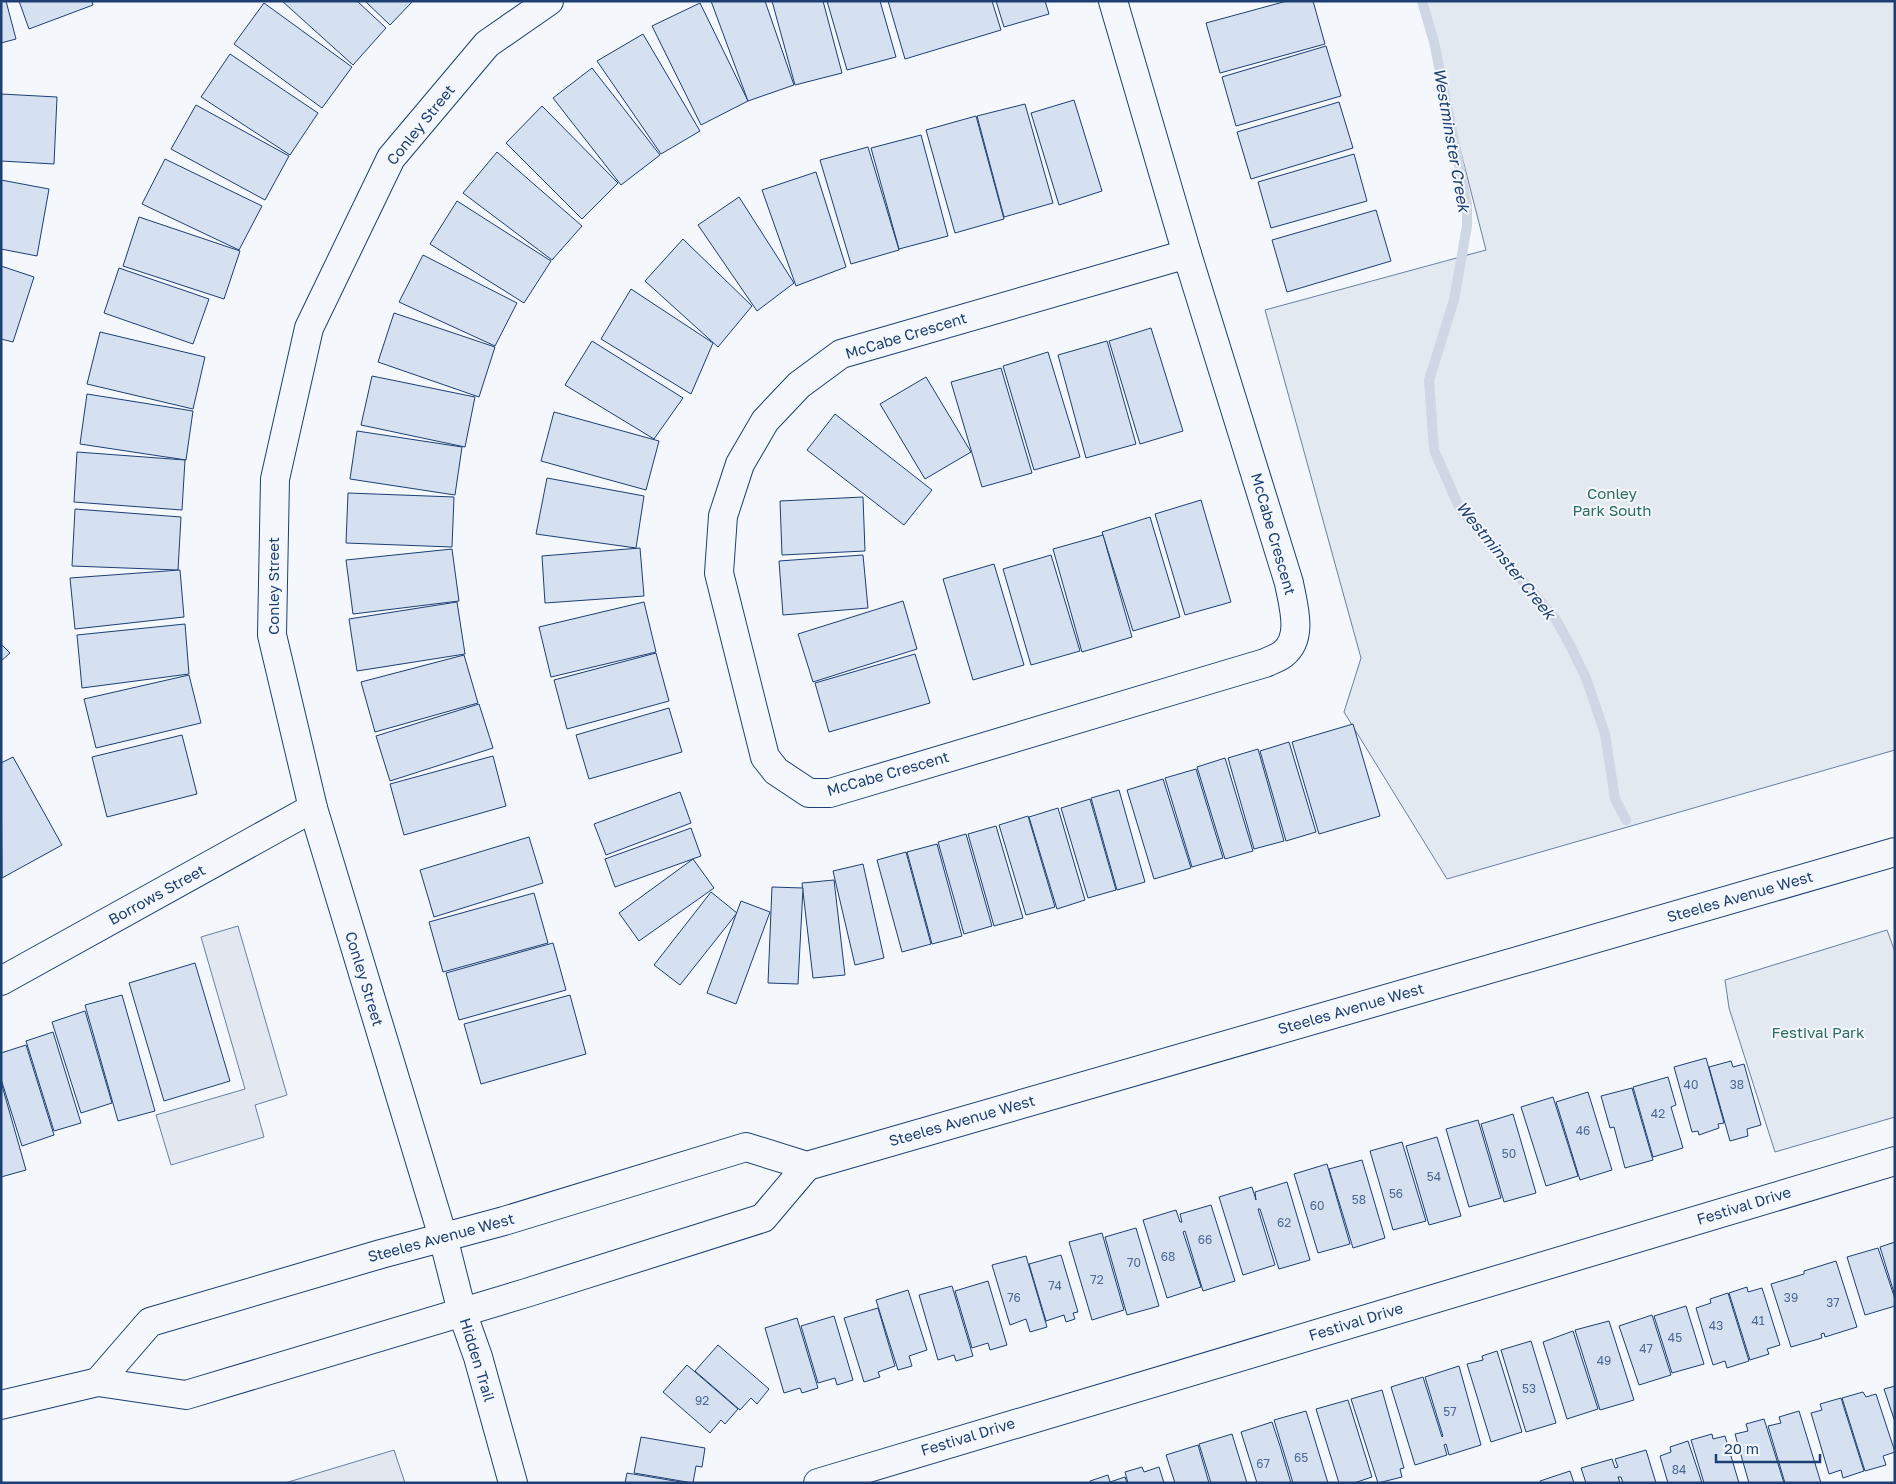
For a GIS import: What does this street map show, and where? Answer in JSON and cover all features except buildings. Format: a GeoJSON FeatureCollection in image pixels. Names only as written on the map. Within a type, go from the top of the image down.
{"type":"FeatureCollection","features":[{"type":"Feature","properties":{"kind":"street","name":"Conley Street"},"geometry":{"type":"LineString","coordinates":[[443,1237],[313,808],[272,636],[275,479],[309,328],[391,158],[487,44],[549,1]]}},
{"type":"Feature","properties":{"kind":"street","name":"McCabe Crescent"},"geometry":{"type":"LineString","coordinates":[[1113,1],[1187,254],[1289,583],[1295,622],[1294,639],[1284,653],[1265,663],[830,793],[809,793],[776,771],[765,756],[719,574],[723,516],[740,464],[765,421],[799,385],[841,354],[1187,254]]}},
{"type":"Feature","properties":{"kind":"street","name":"Borrows Street"},"geometry":{"type":"LineString","coordinates":[[1,981],[313,808]]}},
{"type":"Feature","properties":{"kind":"street","name":"Steeles Avenue West"},"geometry":{"type":"LineString","coordinates":[[98,1382],[150,1322],[504,1221],[746,1147],[806,1166],[1895,852]]}},
{"type":"Feature","properties":{"kind":"street","name":"Festival Drive"},"geometry":{"type":"LineString","coordinates":[[818,1483],[1895,1161]]}},
{"type":"Feature","properties":{"kind":"street"},"geometry":{"type":"LineString","coordinates":[[1,1405],[98,1382],[186,1394],[462,1312],[763,1218],[806,1166]]}},
{"type":"Feature","properties":{"kind":"street","name":"Hidden Trail"},"geometry":{"type":"LineString","coordinates":[[443,1237],[462,1312],[478,1357],[513,1483]]}},
{"type":"Feature","properties":{"kind":"green space","name":"Conley Park South"},"geometry":{"type":"Polygon","coordinates":[[[1422,1],[1895,1],[1895,750],[1447,879],[1344,712],[1361,658],[1265,310],[1486,250],[1422,1]]]}},
{"type":"Feature","properties":{"kind":"green space","name":"Festival Park"},"geometry":{"type":"Polygon","coordinates":[[[1887,930],[1895,952],[1895,1117],[1775,1152],[1729,1008],[1725,980],[1887,930]]]}},
{"type":"Feature","properties":{"kind":"shaded area"},"geometry":{"type":"Polygon","coordinates":[[[238,926],[287,1095],[255,1105],[264,1137],[171,1165],[156,1115],[245,1089],[201,937],[238,926]]]}},
{"type":"Feature","properties":{"kind":"shaded area"},"geometry":{"type":"Polygon","coordinates":[[[394,1450],[405,1483],[285,1483],[394,1450]]]}},
{"type":"Feature","properties":{"kind":"waterway","name":"Westminster Creek"},"geometry":{"type":"LineString","coordinates":[[1422,1],[1434,42],[1467,204],[1467,226],[1454,300],[1429,380],[1434,450],[1460,509],[1555,618],[1571,647],[1586,678],[1605,734],[1615,799],[1626,820]]}}]}
